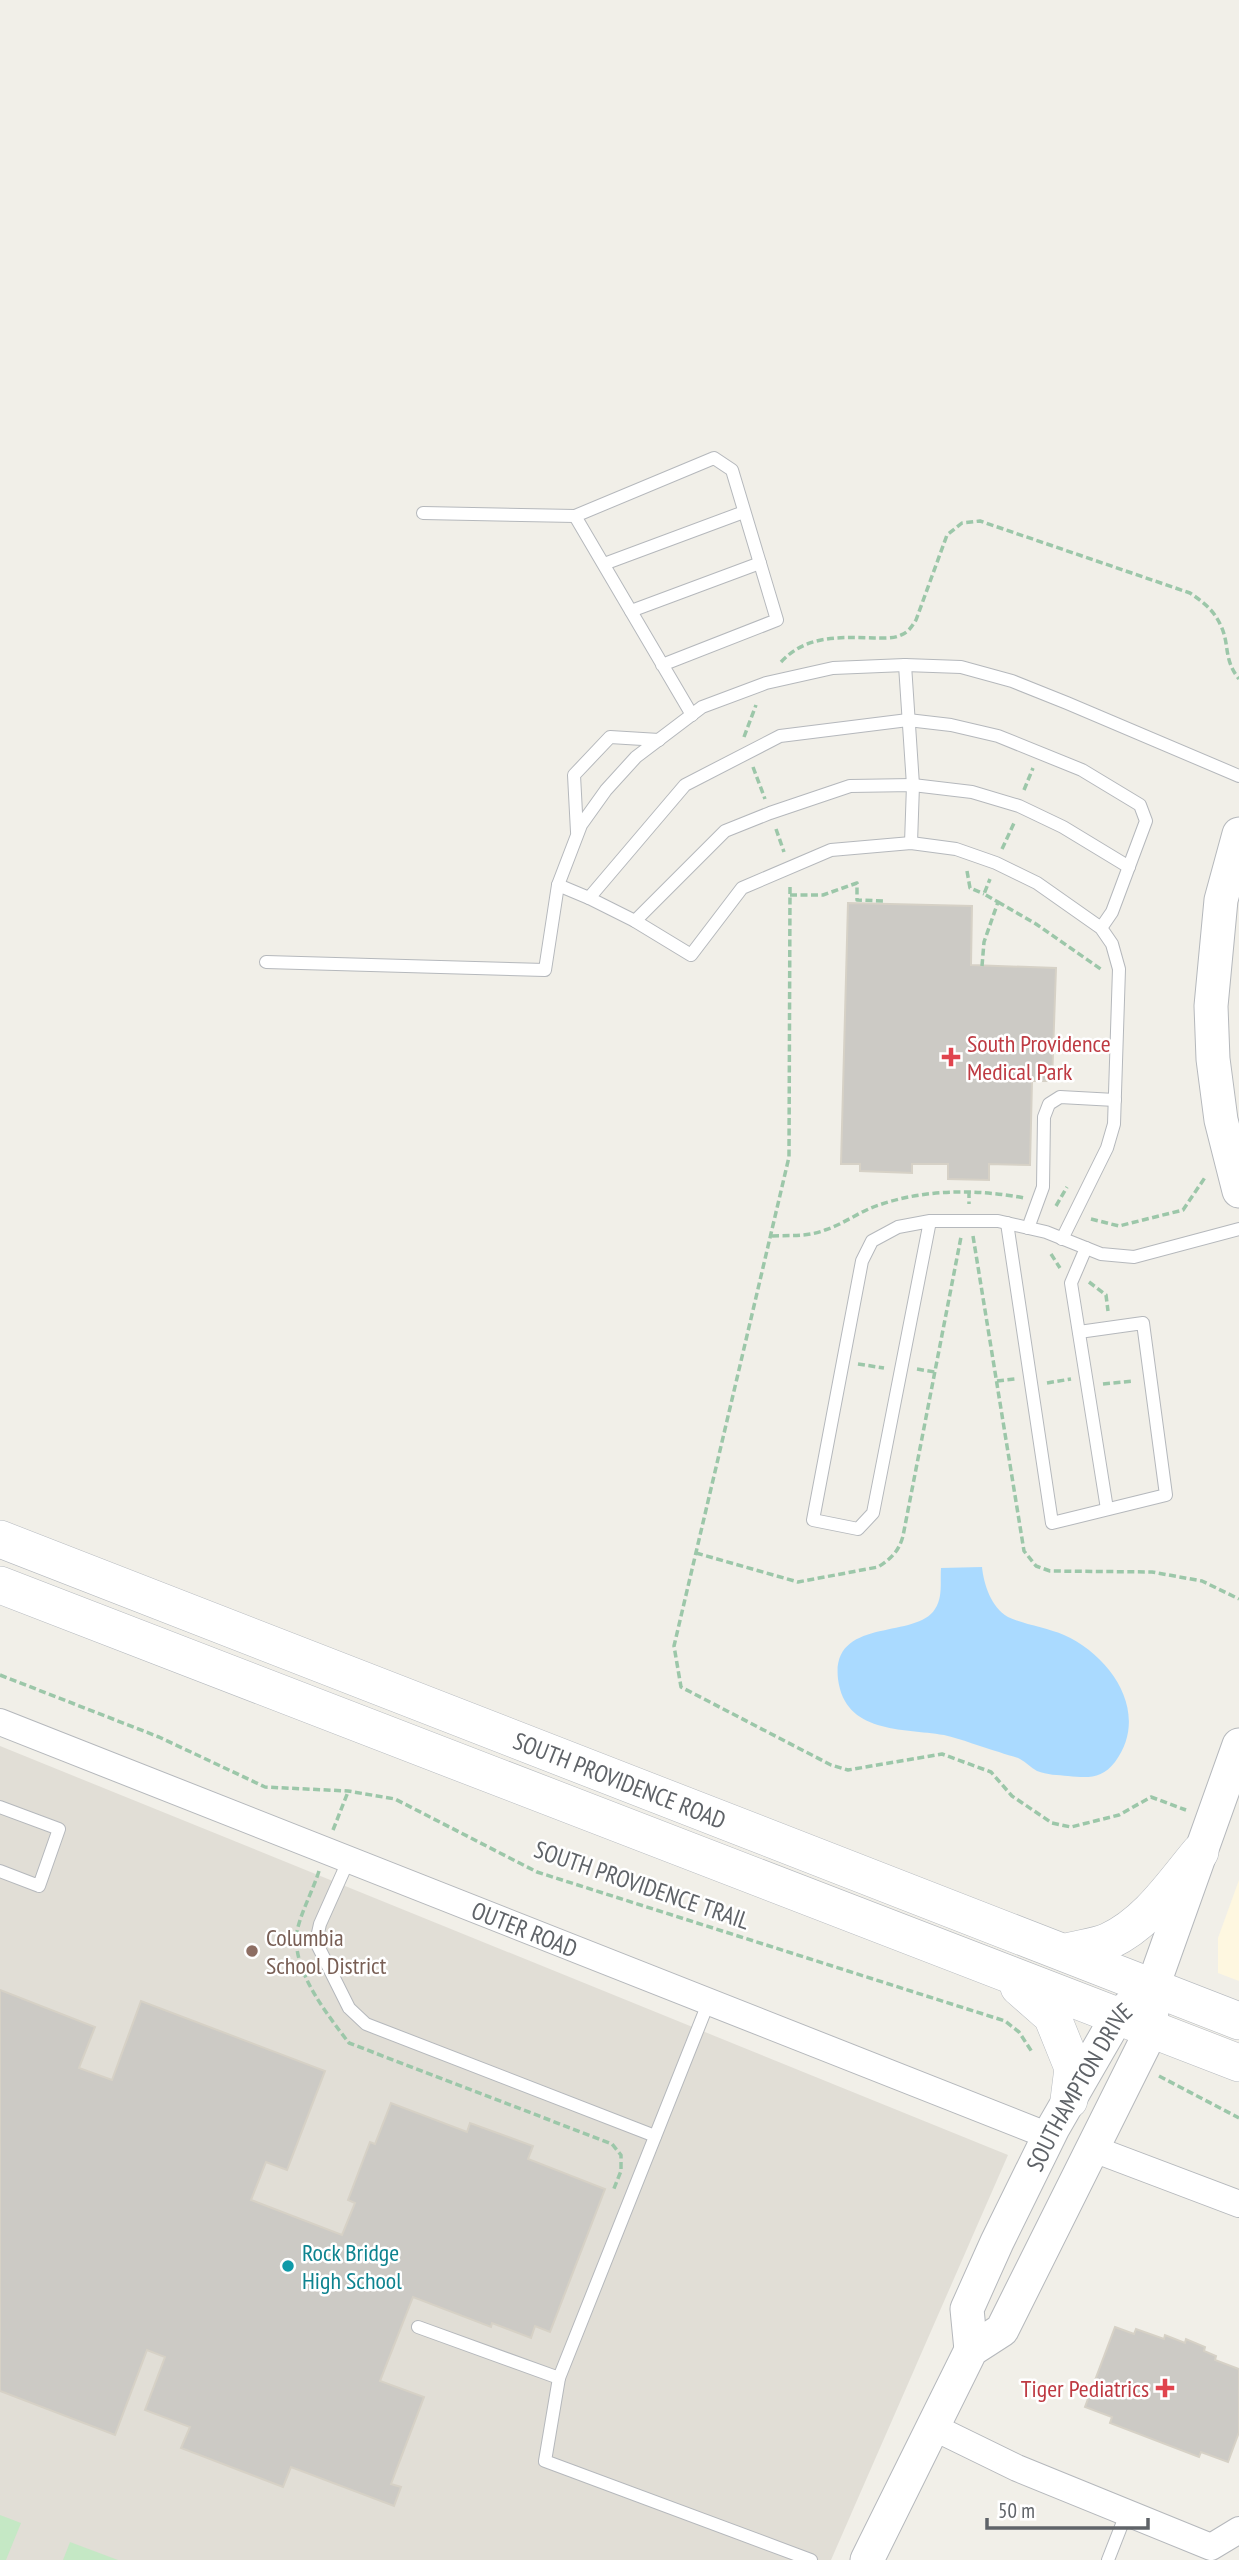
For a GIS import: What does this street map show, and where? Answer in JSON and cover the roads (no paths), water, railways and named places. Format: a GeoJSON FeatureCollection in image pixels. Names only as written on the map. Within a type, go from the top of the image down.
{"type":"FeatureCollection","features":[{"type":"Feature","properties":{"kind":"main road","name":"SOUTH PROVIDENCE ROAD"},"geometry":{"type":"LineString","coordinates":[[0,1539],[1239,2021]]}},
{"type":"Feature","properties":{"kind":"main road","name":"SOUTH PROVIDENCE ROAD"},"geometry":{"type":"LineString","coordinates":[[0,1585],[1239,2063]]}},
{"type":"Feature","properties":{"kind":"main road"},"geometry":{"type":"LineString","coordinates":[[1066,1952],[1106,1942],[1125,1933],[1147,1915],[1205,1835]]}},
{"type":"Feature","properties":{"kind":"main road"},"geometry":{"type":"LineString","coordinates":[[992,1969],[1031,1995],[1052,2016],[1073,2068],[1069,2100]]}},
{"type":"Feature","properties":{"kind":"street"},"geometry":{"type":"LineString","coordinates":[[1239,834],[1221,900],[1211,1006],[1213,1059],[1220,1120],[1239,1191]]}},
{"type":"Feature","properties":{"kind":"street","name":"OUTER ROAD"},"geometry":{"type":"LineString","coordinates":[[0,1722],[1049,2136]]}},
{"type":"Feature","properties":{"kind":"street"},"geometry":{"type":"LineString","coordinates":[[1153,1986],[1239,1745]]}},
{"type":"Feature","properties":{"kind":"street","name":"SOUTHAMPTON DRIVE"},"geometry":{"type":"LineString","coordinates":[[1153,1986],[1151,2031],[1002,2330],[971,2350],[967,2309],[1049,2136],[1116,2017],[1153,1986]]}},
{"type":"Feature","properties":{"kind":"street"},"geometry":{"type":"LineString","coordinates":[[1091,2148],[1239,2204]]}},
{"type":"Feature","properties":{"kind":"street"},"geometry":{"type":"LineString","coordinates":[[867,2560],[971,2350]]}},
{"type":"Feature","properties":{"kind":"street"},"geometry":{"type":"LineString","coordinates":[[933,2427],[994,2458],[1211,2547],[1239,2530]]}},
{"type":"Feature","properties":{"kind":"lane"},"geometry":{"type":"LineString","coordinates":[[423,513],[575,516],[714,458],[732,470],[777,620],[662,665]]}},
{"type":"Feature","properties":{"kind":"lane"},"geometry":{"type":"LineString","coordinates":[[604,564],[744,512]]}},
{"type":"Feature","properties":{"kind":"lane"},"geometry":{"type":"LineString","coordinates":[[575,516],[692,715]]}},
{"type":"Feature","properties":{"kind":"lane"},"geometry":{"type":"LineString","coordinates":[[631,611],[760,563]]}},
{"type":"Feature","properties":{"kind":"lane"},"geometry":{"type":"LineString","coordinates":[[905,665],[913,785],[911,843]]}},
{"type":"Feature","properties":{"kind":"lane"},"geometry":{"type":"LineString","coordinates":[[266,962],[544,970],[558,885],[581,825],[606,790],[636,757],[702,707],[766,683],[833,668],[905,665],[961,667],[1012,681],[1239,776]]}},
{"type":"Feature","properties":{"kind":"lane"},"geometry":{"type":"LineString","coordinates":[[589,898],[685,785],[748,755],[780,736],[908,720],[951,725],[998,736],[1082,771],[1140,805],[1146,821],[1112,912],[1101,928]]}},
{"type":"Feature","properties":{"kind":"lane"},"geometry":{"type":"LineString","coordinates":[[577,835],[574,775],[610,737],[659,740]]}},
{"type":"Feature","properties":{"kind":"lane"},"geometry":{"type":"LineString","coordinates":[[635,921],[725,831],[849,786],[913,785],[972,792],[1019,806],[1062,827],[1129,867]]}},
{"type":"Feature","properties":{"kind":"lane"},"geometry":{"type":"LineString","coordinates":[[558,885],[635,921],[691,955],[742,888],[831,850],[911,843],[957,849],[996,863],[1037,883],[1101,928],[1112,944],[1119,970],[1114,1124],[1107,1148],[1062,1238]]}},
{"type":"Feature","properties":{"kind":"lane"},"geometry":{"type":"LineString","coordinates":[[1028,1228],[1043,1187],[1044,1116],[1049,1104],[1060,1097],[1115,1100]]}},
{"type":"Feature","properties":{"kind":"lane"},"geometry":{"type":"LineString","coordinates":[[930,1221],[873,1513],[858,1530],[813,1520],[862,1261],[872,1241],[898,1227],[930,1221],[970,1220],[1028,1228],[1101,1254],[1134,1256],[1239,1229]]}},
{"type":"Feature","properties":{"kind":"lane"},"geometry":{"type":"LineString","coordinates":[[1007,1223],[1052,1523],[1166,1495],[1143,1323],[1079,1332]]}},
{"type":"Feature","properties":{"kind":"lane"},"geometry":{"type":"LineString","coordinates":[[1086,1248],[1071,1283],[1107,1509]]}},
{"type":"Feature","properties":{"kind":"lane"},"geometry":{"type":"LineString","coordinates":[[0,1807],[60,1829],[39,1886],[0,1871]]}},
{"type":"Feature","properties":{"kind":"lane"},"geometry":{"type":"LineString","coordinates":[[337,1854],[316,1942],[349,2008],[358,2017],[366,2024],[655,2136]]}},
{"type":"Feature","properties":{"kind":"lane"},"geometry":{"type":"LineString","coordinates":[[709,2000],[559,2378],[545,2461],[811,2560]]}},
{"type":"Feature","properties":{"kind":"lane"},"geometry":{"type":"LineString","coordinates":[[418,2327],[559,2378]]}},
{"type":"Feature","properties":{"kind":"lane"},"geometry":{"type":"LineString","coordinates":[[1108,2560],[1126,2514]]}},
{"type":"Feature","properties":{"kind":"water"},"geometry":{"type":"Polygon","coordinates":[[[982,1567],[989,1595],[1002,1613],[1064,1635],[1081,1644],[1110,1671],[1121,1688],[1129,1724],[1125,1743],[1115,1762],[1105,1772],[1082,1777],[1041,1772],[1018,1758],[958,1739],[878,1725],[852,1710],[843,1697],[838,1679],[839,1659],[848,1646],[861,1637],[925,1618],[935,1609],[939,1600],[941,1568],[982,1567]]]}},
{"type":"Feature","properties":{"kind":"place","name":"South Providence Medical Park"},"geometry":{"type":"Point","coordinates":[951,1057]}},
{"type":"Feature","properties":{"kind":"place","name":"Columbia School District"},"geometry":{"type":"Point","coordinates":[252,1951]}},
{"type":"Feature","properties":{"kind":"place","name":"Rock Bridge High School"},"geometry":{"type":"Point","coordinates":[288,2266]}},
{"type":"Feature","properties":{"kind":"place","name":"Tiger Pediatrics"},"geometry":{"type":"Point","coordinates":[1165,2388]}}]}
